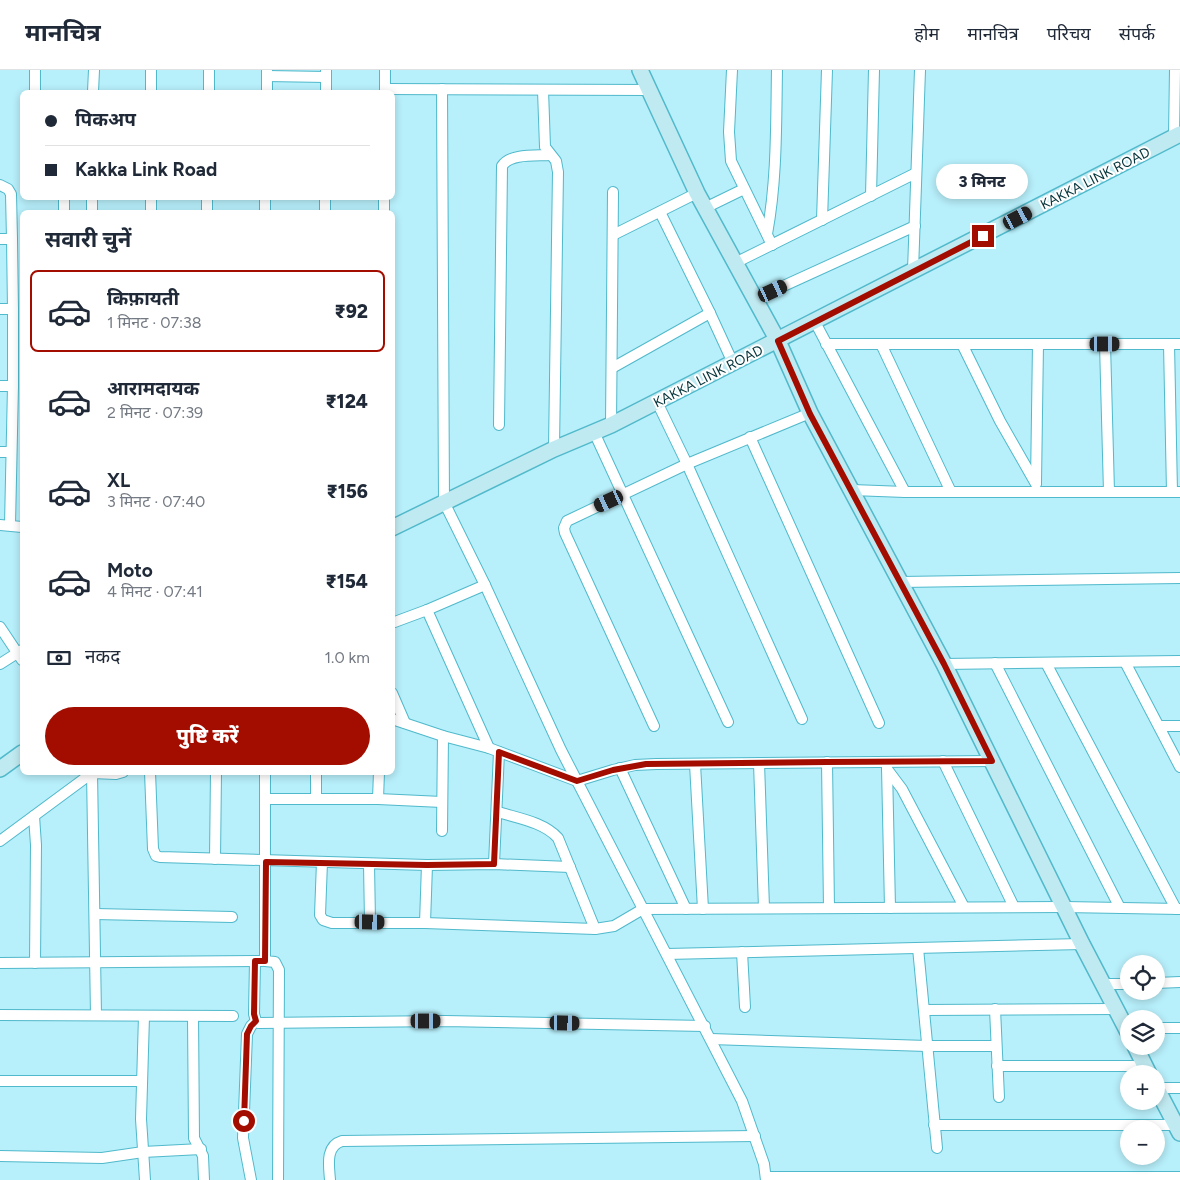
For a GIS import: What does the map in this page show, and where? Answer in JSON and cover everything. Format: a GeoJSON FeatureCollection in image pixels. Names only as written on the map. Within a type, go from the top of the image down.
{"type":"FeatureCollection","features":[{"type":"Feature","properties":{"kind":"street"},"geometry":{"type":"LineString","coordinates":[[35,70],[35,90]]}},
{"type":"Feature","properties":{"kind":"street"},"geometry":{"type":"LineString","coordinates":[[93,90],[94,70]]}},
{"type":"Feature","properties":{"kind":"street"},"geometry":{"type":"LineString","coordinates":[[151,70],[151,90]]}},
{"type":"Feature","properties":{"kind":"street"},"geometry":{"type":"LineString","coordinates":[[209,70],[209,90]]}},
{"type":"Feature","properties":{"kind":"street"},"geometry":{"type":"LineString","coordinates":[[385,70],[385,90]]}},
{"type":"Feature","properties":{"kind":"street"},"geometry":{"type":"LineString","coordinates":[[640,70],[697,193],[778,341],[810,414],[944,664],[1082,944],[1120,1016]]}},
{"type":"Feature","properties":{"kind":"street"},"geometry":{"type":"LineString","coordinates":[[732,70],[730,151],[733,168],[772,245]]}},
{"type":"Feature","properties":{"kind":"street"},"geometry":{"type":"LineString","coordinates":[[767,234],[772,211],[774,182],[777,70]]}},
{"type":"Feature","properties":{"kind":"street"},"geometry":{"type":"LineString","coordinates":[[822,220],[827,70]]}},
{"type":"Feature","properties":{"kind":"street"},"geometry":{"type":"LineString","coordinates":[[870,196],[874,70]]}},
{"type":"Feature","properties":{"kind":"street"},"geometry":{"type":"LineString","coordinates":[[913,271],[920,70]]}},
{"type":"Feature","properties":{"kind":"street"},"geometry":{"type":"LineString","coordinates":[[1175,70],[1177,136]]}},
{"type":"Feature","properties":{"kind":"street"},"geometry":{"type":"LineString","coordinates":[[267,90],[267,73],[326,74],[326,90]]}},
{"type":"Feature","properties":{"kind":"street"},"geometry":{"type":"LineString","coordinates":[[442,89],[444,502],[577,781],[742,1101],[764,1164],[766,1179],[1180,1177]]}},
{"type":"Feature","properties":{"kind":"street"},"geometry":{"type":"LineString","coordinates":[[395,91],[442,89],[650,90]]}},
{"type":"Feature","properties":{"kind":"street"},"geometry":{"type":"LineString","coordinates":[[543,90],[546,150],[556,161],[558,172],[554,449]]}},
{"type":"Feature","properties":{"kind":"street","name":"KAKKA LINK ROAD"},"geometry":{"type":"LineString","coordinates":[[395,526],[554,449],[611,425],[1177,136]]}},
{"type":"Feature","properties":{"kind":"street"},"geometry":{"type":"LineString","coordinates":[[499,425],[502,166],[514,158],[550,155]]}},
{"type":"Feature","properties":{"kind":"street"},"geometry":{"type":"LineString","coordinates":[[735,263],[916,173]]}},
{"type":"Feature","properties":{"kind":"street"},"geometry":{"type":"LineString","coordinates":[[0,185],[8,189],[11,194],[16,392],[11,433],[5,525],[20,527]]}},
{"type":"Feature","properties":{"kind":"street"},"geometry":{"type":"LineString","coordinates":[[705,208],[744,189]]}},
{"type":"Feature","properties":{"kind":"street"},"geometry":{"type":"LineString","coordinates":[[611,425],[613,192]]}},
{"type":"Feature","properties":{"kind":"street"},"geometry":{"type":"LineString","coordinates":[[613,235],[697,193]]}},
{"type":"Feature","properties":{"kind":"street"},"geometry":{"type":"LineString","coordinates":[[660,212],[733,363]]}},
{"type":"Feature","properties":{"kind":"street"},"geometry":{"type":"LineString","coordinates":[[755,299],[915,226]]}},
{"type":"Feature","properties":{"kind":"street"},"geometry":{"type":"LineString","coordinates":[[0,239],[12,239]]}},
{"type":"Feature","properties":{"kind":"street"},"geometry":{"type":"LineString","coordinates":[[0,309],[13,309]]}},
{"type":"Feature","properties":{"kind":"street"},"geometry":{"type":"LineString","coordinates":[[612,368],[710,313]]}},
{"type":"Feature","properties":{"kind":"street"},"geometry":{"type":"LineString","coordinates":[[815,322],[905,492]]}},
{"type":"Feature","properties":{"kind":"street"},"geometry":{"type":"LineString","coordinates":[[826,344],[1180,344]]}},
{"type":"Feature","properties":{"kind":"street"},"geometry":{"type":"LineString","coordinates":[[881,344],[951,492]]}},
{"type":"Feature","properties":{"kind":"street"},"geometry":{"type":"LineString","coordinates":[[962,344],[1036,488]]}},
{"type":"Feature","properties":{"kind":"street"},"geometry":{"type":"LineString","coordinates":[[1036,488],[1038,344]]}},
{"type":"Feature","properties":{"kind":"street"},"geometry":{"type":"LineString","coordinates":[[1105,344],[1109,492]]}},
{"type":"Feature","properties":{"kind":"street"},"geometry":{"type":"LineString","coordinates":[[852,490],[951,492],[1036,488],[1109,492],[1176,492],[1169,344]]}},
{"type":"Feature","properties":{"kind":"street"},"geometry":{"type":"LineString","coordinates":[[0,386],[16,392]]}},
{"type":"Feature","properties":{"kind":"street"},"geometry":{"type":"LineString","coordinates":[[657,402],[688,464],[802,719]]}},
{"type":"Feature","properties":{"kind":"street"},"geometry":{"type":"LineString","coordinates":[[654,726],[565,530],[567,521],[688,464],[810,414]]}},
{"type":"Feature","properties":{"kind":"street"},"geometry":{"type":"LineString","coordinates":[[594,432],[728,722]]}},
{"type":"Feature","properties":{"kind":"street"},"geometry":{"type":"LineString","coordinates":[[11,433],[20,433]]}},
{"type":"Feature","properties":{"kind":"street"},"geometry":{"type":"LineString","coordinates":[[750,437],[879,723]]}},
{"type":"Feature","properties":{"kind":"street"},"geometry":{"type":"LineString","coordinates":[[0,452],[11,452]]}},
{"type":"Feature","properties":{"kind":"street"},"geometry":{"type":"LineString","coordinates":[[900,582],[1180,578]]}},
{"type":"Feature","properties":{"kind":"street"},"geometry":{"type":"LineString","coordinates":[[395,622],[485,585]]}},
{"type":"Feature","properties":{"kind":"street"},"geometry":{"type":"LineString","coordinates":[[427,610],[489,748]]}},
{"type":"Feature","properties":{"kind":"street"},"geometry":{"type":"LineString","coordinates":[[0,627],[20,653]]}},
{"type":"Feature","properties":{"kind":"street"},"geometry":{"type":"LineString","coordinates":[[0,664],[20,654]]}},
{"type":"Feature","properties":{"kind":"street"},"geometry":{"type":"LineString","coordinates":[[1125,662],[1180,767]]}},
{"type":"Feature","properties":{"kind":"street"},"geometry":{"type":"LineString","coordinates":[[944,664],[1180,662]]}},
{"type":"Feature","properties":{"kind":"street"},"geometry":{"type":"LineString","coordinates":[[995,663],[1120,908]]}},
{"type":"Feature","properties":{"kind":"street"},"geometry":{"type":"LineString","coordinates":[[322,862],[321,918],[332,923],[425,923],[595,929],[614,926],[643,909],[1064,907],[1178,909],[1046,663]]}},
{"type":"Feature","properties":{"kind":"street"},"geometry":{"type":"LineString","coordinates":[[395,700],[405,723]]}},
{"type":"Feature","properties":{"kind":"street"},"geometry":{"type":"LineString","coordinates":[[395,720],[443,736],[489,748],[577,781],[635,765],[827,762],[887,765],[943,761],[992,761]]}},
{"type":"Feature","properties":{"kind":"street"},"geometry":{"type":"LineString","coordinates":[[1160,726],[1180,726]]}},
{"type":"Feature","properties":{"kind":"street"},"geometry":{"type":"LineString","coordinates":[[442,831],[443,736]]}},
{"type":"Feature","properties":{"kind":"street"},"geometry":{"type":"LineString","coordinates":[[494,864],[498,812],[499,752]]}},
{"type":"Feature","properties":{"kind":"street"},"geometry":{"type":"LineString","coordinates":[[0,769],[20,754]]}},
{"type":"Feature","properties":{"kind":"street"},"geometry":{"type":"LineString","coordinates":[[943,761],[1014,907]]}},
{"type":"Feature","properties":{"kind":"street"},"geometry":{"type":"LineString","coordinates":[[827,762],[829,908]]}},
{"type":"Feature","properties":{"kind":"street"},"geometry":{"type":"LineString","coordinates":[[695,764],[703,909]]}},
{"type":"Feature","properties":{"kind":"street"},"geometry":{"type":"LineString","coordinates":[[760,764],[764,908]]}},
{"type":"Feature","properties":{"kind":"street"},"geometry":{"type":"LineString","coordinates":[[887,765],[902,789],[964,908]]}},
{"type":"Feature","properties":{"kind":"street"},"geometry":{"type":"LineString","coordinates":[[887,765],[890,908]]}},
{"type":"Feature","properties":{"kind":"street"},"geometry":{"type":"LineString","coordinates":[[620,768],[686,909]]}},
{"type":"Feature","properties":{"kind":"street"},"geometry":{"type":"LineString","coordinates":[[0,841],[89,775]]}},
{"type":"Feature","properties":{"kind":"street"},"geometry":{"type":"LineString","coordinates":[[92,775],[96,1015]]}},
{"type":"Feature","properties":{"kind":"street"},"geometry":{"type":"LineString","coordinates":[[150,775],[154,853],[160,857],[216,858],[266,862],[427,865],[494,864],[570,867]]}},
{"type":"Feature","properties":{"kind":"street"},"geometry":{"type":"LineString","coordinates":[[216,775],[216,858]]}},
{"type":"Feature","properties":{"kind":"street"},"geometry":{"type":"LineString","coordinates":[[256,1021],[254,1014],[260,961],[266,862],[265,775]]}},
{"type":"Feature","properties":{"kind":"street"},"geometry":{"type":"LineString","coordinates":[[316,775],[316,799]]}},
{"type":"Feature","properties":{"kind":"street"},"geometry":{"type":"LineString","coordinates":[[378,800],[379,775]]}},
{"type":"Feature","properties":{"kind":"street"},"geometry":{"type":"LineString","coordinates":[[265,800],[316,799],[442,802]]}},
{"type":"Feature","properties":{"kind":"street"},"geometry":{"type":"LineString","coordinates":[[498,812],[544,827],[552,831],[558,838],[595,929]]}},
{"type":"Feature","properties":{"kind":"street"},"geometry":{"type":"LineString","coordinates":[[34,816],[36,845],[35,962]]}},
{"type":"Feature","properties":{"kind":"street"},"geometry":{"type":"LineString","coordinates":[[369,864],[370,922]]}},
{"type":"Feature","properties":{"kind":"street"},"geometry":{"type":"LineString","coordinates":[[425,923],[427,865]]}},
{"type":"Feature","properties":{"kind":"street"},"geometry":{"type":"LineString","coordinates":[[95,914],[232,917]]}},
{"type":"Feature","properties":{"kind":"street"},"geometry":{"type":"LineString","coordinates":[[667,954],[1082,944]]}},
{"type":"Feature","properties":{"kind":"street"},"geometry":{"type":"LineString","coordinates":[[918,948],[937,1148]]}},
{"type":"Feature","properties":{"kind":"street"},"geometry":{"type":"LineString","coordinates":[[742,952],[745,1007]]}},
{"type":"Feature","properties":{"kind":"street"},"geometry":{"type":"LineString","coordinates":[[0,963],[274,962],[278,968],[279,1022],[278,1180]]}},
{"type":"Feature","properties":{"kind":"street"},"geometry":{"type":"LineString","coordinates":[[1165,983],[1180,982]]}},
{"type":"Feature","properties":{"kind":"street"},"geometry":{"type":"LineString","coordinates":[[1103,984],[1120,984]]}},
{"type":"Feature","properties":{"kind":"street"},"geometry":{"type":"LineString","coordinates":[[995,1009],[999,1098]]}},
{"type":"Feature","properties":{"kind":"street"},"geometry":{"type":"LineString","coordinates":[[924,1010],[1116,1009]]}},
{"type":"Feature","properties":{"kind":"street"},"geometry":{"type":"LineString","coordinates":[[0,1015],[233,1016]]}},
{"type":"Feature","properties":{"kind":"street"},"geometry":{"type":"LineString","coordinates":[[144,1016],[141,1119],[145,1180]]}},
{"type":"Feature","properties":{"kind":"street"},"geometry":{"type":"LineString","coordinates":[[193,1016],[194,1138],[201,1150],[204,1161],[204,1180]]}},
{"type":"Feature","properties":{"kind":"street"},"geometry":{"type":"LineString","coordinates":[[256,1021],[259,1023],[445,1021],[704,1026]]}},
{"type":"Feature","properties":{"kind":"street"},"geometry":{"type":"LineString","coordinates":[[251,1180],[243,1138],[247,1034],[256,1021]]}},
{"type":"Feature","properties":{"kind":"street"},"geometry":{"type":"LineString","coordinates":[[1165,1028],[1180,1028]]}},
{"type":"Feature","properties":{"kind":"street"},"geometry":{"type":"LineString","coordinates":[[711,1039],[927,1046],[996,1046]]}},
{"type":"Feature","properties":{"kind":"street"},"geometry":{"type":"LineString","coordinates":[[997,1066],[1120,1069]]}},
{"type":"Feature","properties":{"kind":"street"},"geometry":{"type":"LineString","coordinates":[[0,1081],[142,1080]]}},
{"type":"Feature","properties":{"kind":"street"},"geometry":{"type":"LineString","coordinates":[[1165,1088],[1180,1088]]}},
{"type":"Feature","properties":{"kind":"street"},"geometry":{"type":"LineString","coordinates":[[934,1125],[1178,1129],[1165,1105]]}},
{"type":"Feature","properties":{"kind":"street"},"geometry":{"type":"LineString","coordinates":[[330,1180],[329,1156],[336,1143],[342,1141],[755,1136]]}},
{"type":"Feature","properties":{"kind":"street"},"geometry":{"type":"LineString","coordinates":[[0,1156],[102,1158],[143,1152],[201,1150]]}},
{"type":"Feature","properties":{"kind":"route"},"geometry":{"type":"LineString","coordinates":[[244,1121],[247,1034],[256,1021],[254,1014],[255,961],[265,961],[266,862],[427,865],[494,864],[498,812],[499,752],[577,781],[613,770],[646,764],[992,761],[944,664],[810,414],[778,341],[983,236]]}}]}
